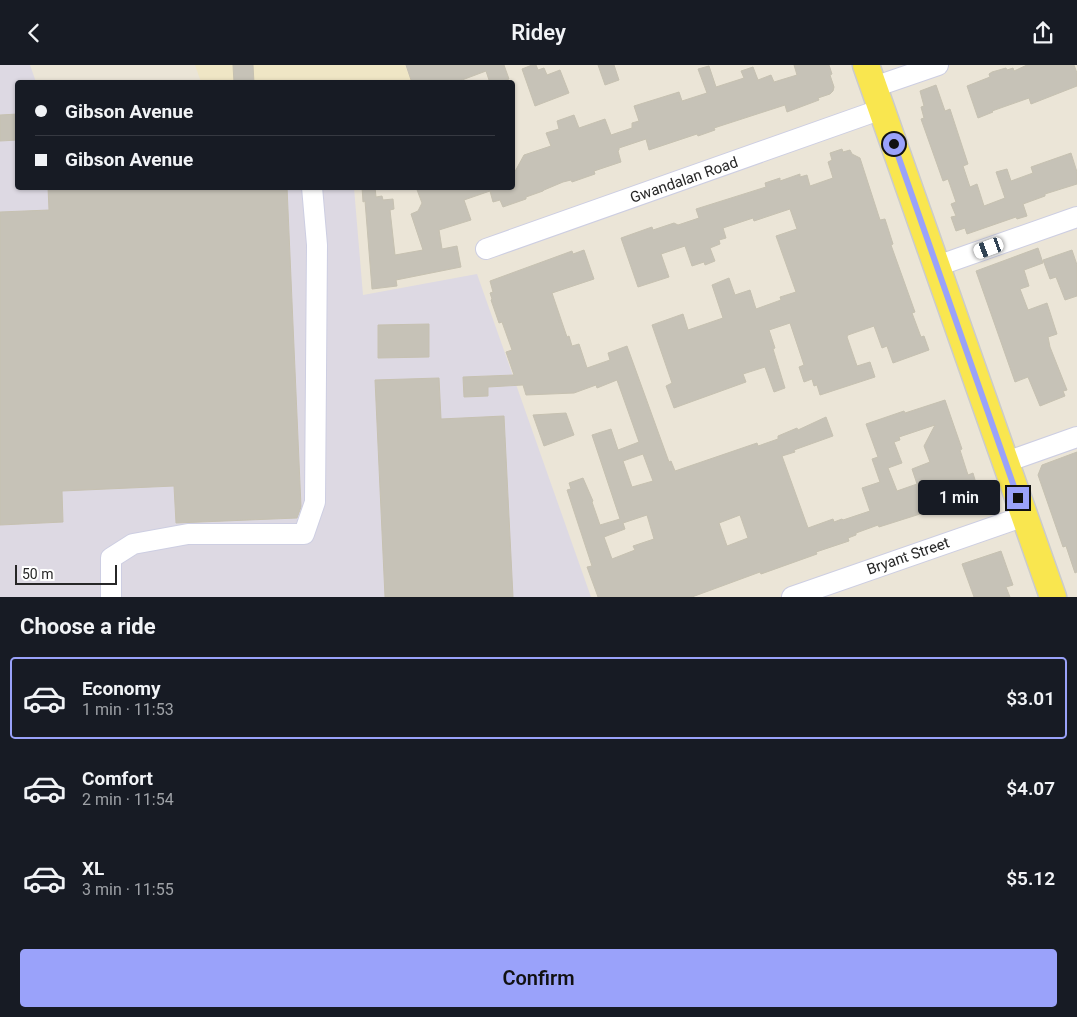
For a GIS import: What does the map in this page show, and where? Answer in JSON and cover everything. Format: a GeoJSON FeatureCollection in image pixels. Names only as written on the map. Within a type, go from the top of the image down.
{"type":"FeatureCollection","features":[{"type":"Feature","properties":{"kind":"main road"},"geometry":{"type":"LineString","coordinates":[[874,87],[1053,597]]}},
{"type":"Feature","properties":{"kind":"street","name":"Gwandalan Road"},"geometry":{"type":"LineString","coordinates":[[486,249],[874,87],[938,65]]}},
{"type":"Feature","properties":{"kind":"street"},"geometry":{"type":"LineString","coordinates":[[112,597],[111,558],[133,544],[188,534],[304,534],[315,502],[317,245],[312,190]]}},
{"type":"Feature","properties":{"kind":"street"},"geometry":{"type":"LineString","coordinates":[[938,266],[1077,217]]}},
{"type":"Feature","properties":{"kind":"street"},"geometry":{"type":"LineString","coordinates":[[1006,462],[1077,437]]}},
{"type":"Feature","properties":{"kind":"street","name":"Bryant Street"},"geometry":{"type":"LineString","coordinates":[[792,597],[1024,515]]}},
{"type":"Feature","properties":{"kind":"shaded area"},"geometry":{"type":"Polygon","coordinates":[[[0,65],[30,65],[35,80],[15,80],[15,190],[354,190],[363,295],[477,274],[591,597],[0,597],[0,65]]]}},
{"type":"Feature","properties":{"kind":"shaded area"},"geometry":{"type":"Polygon","coordinates":[[[195,65],[405,65],[411,80],[200,80],[195,65]]]}},
{"type":"Feature","properties":{"kind":"building"},"geometry":{"type":"Polygon","coordinates":[[[233,65],[253,65],[254,80],[234,80],[233,65]]]}},
{"type":"Feature","properties":{"kind":"building"},"geometry":{"type":"Polygon","coordinates":[[[406,65],[504,65],[509,79],[489,80],[486,71],[462,80],[411,80],[406,65]]]}},
{"type":"Feature","properties":{"kind":"building"},"geometry":{"type":"Polygon","coordinates":[[[536,65],[538,70],[544,68],[547,75],[560,70],[569,93],[535,106],[522,69],[536,65]]]}},
{"type":"Feature","properties":{"kind":"building"},"geometry":{"type":"Polygon","coordinates":[[[598,65],[614,65],[619,80],[605,85],[598,65]]]}},
{"type":"Feature","properties":{"kind":"building"},"geometry":{"type":"Polygon","coordinates":[[[794,65],[829,65],[834,87],[833,91],[818,98],[819,100],[787,112],[785,105],[714,128],[715,130],[698,136],[697,134],[649,150],[646,139],[619,148],[621,162],[594,171],[595,174],[572,182],[571,180],[563,182],[503,207],[500,200],[493,202],[490,191],[464,200],[471,220],[439,230],[442,249],[457,246],[461,267],[396,280],[397,286],[372,289],[365,201],[363,202],[362,190],[375,190],[376,197],[382,196],[383,200],[393,199],[394,209],[390,210],[395,255],[423,250],[411,214],[418,211],[422,203],[417,190],[515,190],[515,172],[524,155],[551,146],[546,133],[559,129],[557,121],[574,115],[579,128],[605,119],[611,135],[632,128],[632,123],[639,121],[634,106],[679,92],[682,101],[707,93],[698,69],[709,66],[716,87],[744,78],[741,71],[753,67],[758,80],[771,75],[774,82],[797,75],[794,65]]]}},
{"type":"Feature","properties":{"kind":"building"},"geometry":{"type":"Polygon","coordinates":[[[1027,65],[1074,65],[1077,73],[1077,86],[1031,104],[1029,98],[978,118],[967,86],[990,77],[989,74],[992,72],[1006,68],[1007,70],[1013,68],[1014,71],[1027,65]]]}},
{"type":"Feature","properties":{"kind":"building"},"geometry":{"type":"Polygon","coordinates":[[[936,85],[945,111],[950,109],[968,164],[963,166],[970,187],[977,184],[984,206],[1005,198],[996,172],[1007,169],[1011,181],[1033,173],[1031,167],[1071,153],[1077,172],[1077,184],[1045,194],[1045,196],[1023,204],[1027,216],[1017,219],[1016,217],[967,234],[965,228],[956,231],[951,217],[956,216],[951,204],[956,202],[948,179],[943,181],[921,119],[924,118],[921,107],[924,106],[920,91],[936,85]]]}},
{"type":"Feature","properties":{"kind":"building"},"geometry":{"type":"Polygon","coordinates":[[[15,114],[15,140],[0,141],[0,115],[15,114]]]}},
{"type":"Feature","properties":{"kind":"building"},"geometry":{"type":"Polygon","coordinates":[[[842,149],[843,152],[850,150],[852,154],[860,158],[880,220],[885,219],[893,244],[891,245],[915,312],[912,313],[921,337],[924,336],[929,350],[893,363],[887,346],[882,348],[874,326],[848,335],[847,337],[857,366],[870,362],[875,377],[820,395],[817,385],[814,386],[812,379],[804,382],[799,367],[804,365],[790,323],[769,330],[785,388],[774,392],[765,367],[743,374],[746,382],[674,408],[666,386],[672,383],[652,325],[683,314],[688,330],[723,318],[712,285],[729,278],[735,295],[750,290],[756,309],[781,300],[780,297],[796,292],[776,236],[797,229],[790,209],[754,221],[753,218],[723,228],[726,238],[719,240],[720,244],[710,248],[715,261],[705,265],[704,262],[692,266],[685,246],[661,254],[669,277],[638,287],[621,238],[652,227],[653,230],[699,218],[696,209],[766,187],[765,183],[780,178],[780,181],[800,174],[800,177],[807,175],[810,186],[833,178],[828,162],[832,160],[830,153],[842,149]]]}},
{"type":"Feature","properties":{"kind":"building"},"geometry":{"type":"Polygon","coordinates":[[[48,190],[287,190],[301,507],[297,518],[176,523],[174,486],[62,491],[63,522],[0,525],[0,212],[49,210],[48,190]]]}},
{"type":"Feature","properties":{"kind":"building"},"geometry":{"type":"Polygon","coordinates":[[[1038,248],[1043,263],[1024,270],[1029,286],[1020,289],[1028,310],[1047,303],[1057,334],[1048,337],[1050,347],[1067,390],[1063,391],[1065,396],[1040,406],[1028,377],[1015,382],[976,271],[1038,248]]]}},
{"type":"Feature","properties":{"kind":"building"},"geometry":{"type":"Polygon","coordinates":[[[584,250],[594,279],[552,293],[567,337],[569,336],[572,346],[579,344],[587,368],[610,360],[608,353],[627,346],[669,462],[671,461],[675,471],[757,443],[758,446],[778,439],[778,436],[797,428],[798,430],[826,417],[833,436],[782,456],[808,528],[833,519],[834,522],[843,520],[870,511],[862,488],[880,482],[872,459],[878,457],[866,424],[945,400],[962,449],[960,450],[968,475],[973,473],[981,500],[940,512],[939,508],[879,527],[878,525],[856,533],[856,535],[848,538],[849,541],[816,552],[817,554],[761,574],[760,572],[692,597],[598,597],[587,567],[592,566],[567,490],[571,489],[569,483],[583,478],[593,501],[600,525],[620,519],[592,435],[611,429],[618,450],[639,442],[617,380],[597,388],[596,385],[574,393],[526,395],[523,385],[488,387],[488,396],[464,397],[463,377],[514,375],[506,352],[512,350],[502,322],[499,323],[491,300],[490,293],[493,292],[490,281],[572,251],[573,254],[584,250]],[[935,425],[899,437],[900,440],[894,442],[902,463],[888,468],[897,491],[917,484],[912,469],[930,462],[924,446],[935,425]],[[643,454],[623,461],[632,487],[653,481],[643,454]],[[647,515],[623,523],[625,529],[604,537],[612,559],[635,550],[633,546],[654,539],[647,515]],[[740,515],[719,523],[727,546],[748,538],[740,515]]]}},
{"type":"Feature","properties":{"kind":"building"},"geometry":{"type":"Polygon","coordinates":[[[1072,250],[1077,265],[1077,296],[1065,300],[1056,277],[1050,279],[1043,260],[1072,250]]]}},
{"type":"Feature","properties":{"kind":"building"},"geometry":{"type":"Polygon","coordinates":[[[429,324],[429,357],[378,358],[378,325],[429,324]]]}},
{"type":"Feature","properties":{"kind":"building"},"geometry":{"type":"Polygon","coordinates":[[[439,378],[441,419],[504,416],[513,597],[385,597],[375,380],[439,378]]]}},
{"type":"Feature","properties":{"kind":"building"},"geometry":{"type":"Polygon","coordinates":[[[566,413],[574,435],[544,446],[533,415],[566,413]]]}},
{"type":"Feature","properties":{"kind":"building"},"geometry":{"type":"Polygon","coordinates":[[[1077,452],[1077,572],[1075,573],[1066,546],[1063,547],[1038,475],[1042,465],[1077,452]]]}},
{"type":"Feature","properties":{"kind":"building"},"geometry":{"type":"Polygon","coordinates":[[[1001,551],[1013,585],[1006,587],[1010,597],[974,597],[962,564],[1001,551]]]}},
{"type":"Feature","properties":{"kind":"route"},"geometry":{"type":"LineString","coordinates":[[894,144],[1018,498]]}}]}
